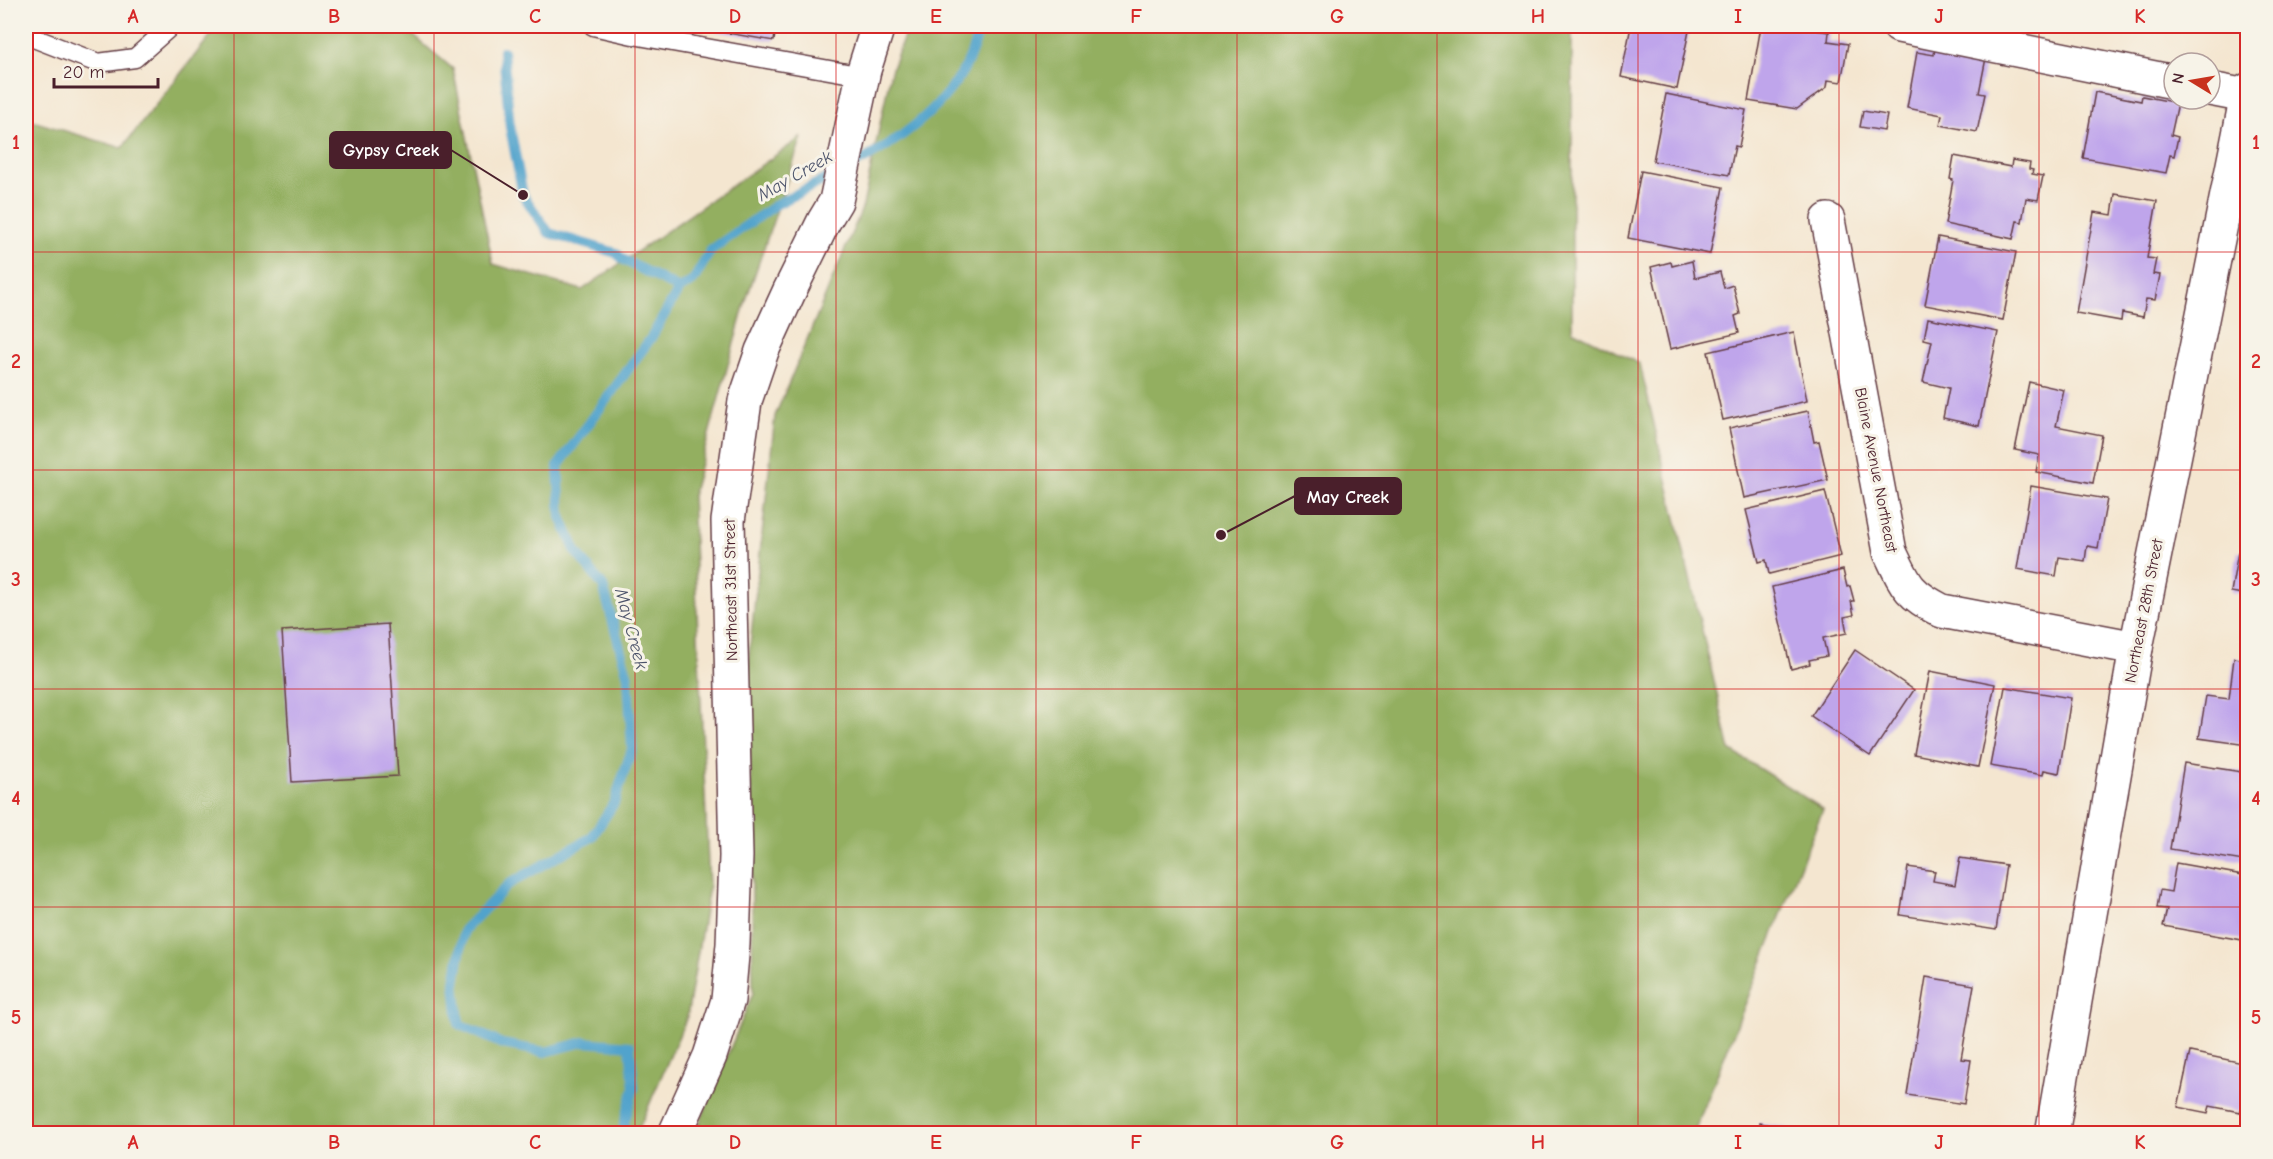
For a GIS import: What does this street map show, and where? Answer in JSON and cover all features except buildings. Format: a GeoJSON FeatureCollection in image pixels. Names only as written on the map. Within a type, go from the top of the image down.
{"type":"FeatureCollection","features":[{"type":"Feature","properties":{"kind":"street","name":"Northeast 31st Street"},"geometry":{"type":"LineString","coordinates":[[675,1134],[710,1056],[728,1000],[733,944],[736,856],[728,521],[745,401],[762,351],[780,311],[836,201],[860,86],[878,26]]}},
{"type":"Feature","properties":{"kind":"street"},"geometry":{"type":"LineString","coordinates":[[1899,26],[2162,79]]}},
{"type":"Feature","properties":{"kind":"street"},"geometry":{"type":"LineString","coordinates":[[2222,90],[2247,93]]}},
{"type":"Feature","properties":{"kind":"street","name":"Northeast 28th Street"},"geometry":{"type":"LineString","coordinates":[[2052,1134],[2136,648],[2247,93]]}},
{"type":"Feature","properties":{"kind":"street","name":"Blaine Avenue Northeast"},"geometry":{"type":"LineString","coordinates":[[1828,220],[1890,552],[1904,581],[1918,599],[1942,611],[2136,648]]}},
{"type":"Feature","properties":{"kind":"lane"},"geometry":{"type":"LineString","coordinates":[[26,35],[98,63],[135,58],[171,26]]}},
{"type":"Feature","properties":{"kind":"lane"},"geometry":{"type":"LineString","coordinates":[[592,26],[860,86]]}},
{"type":"Feature","properties":{"kind":"green space","name":"May Creek"},"geometry":{"type":"Polygon","coordinates":[[[218,26],[402,26],[453,69],[493,264],[582,290],[802,137],[745,303],[692,496],[709,887],[687,1017],[637,1133],[26,1133],[26,119],[122,148],[218,26]]]}},
{"type":"Feature","properties":{"kind":"green space","name":"May Creek"},"geometry":{"type":"Polygon","coordinates":[[[908,26],[1572,26],[1572,330],[1640,364],[1730,750],[1823,809],[1694,1133],[695,1134],[753,993],[749,654],[775,416],[863,206],[891,71],[908,26]]]}},
{"type":"Feature","properties":{"kind":"waterway","name":"May Creek"},"geometry":{"type":"LineString","coordinates":[[851,166],[883,148],[914,126],[942,99],[967,64],[980,26]]}},
{"type":"Feature","properties":{"kind":"waterway"},"geometry":{"type":"LineString","coordinates":[[503,51],[510,127],[523,195],[549,233],[616,253],[624,260],[679,289]]}},
{"type":"Feature","properties":{"kind":"waterway","name":"May Creek"},"geometry":{"type":"LineString","coordinates":[[627,1134],[624,1124],[634,1088],[630,1046],[584,1042],[545,1052],[502,1044],[459,1024],[455,982],[464,930],[509,884],[592,837],[614,803],[632,749],[628,677],[603,586],[576,552],[561,517],[558,466],[651,338],[679,289],[693,281],[711,250],[777,204],[834,175]]}},
{"type":"Feature","properties":{"kind":"place","name":"Gypsy Creek"},"geometry":{"type":"Point","coordinates":[523,195]}},
{"type":"Feature","properties":{"kind":"place","name":"May Creek"},"geometry":{"type":"Point","coordinates":[1221,535]}}]}
